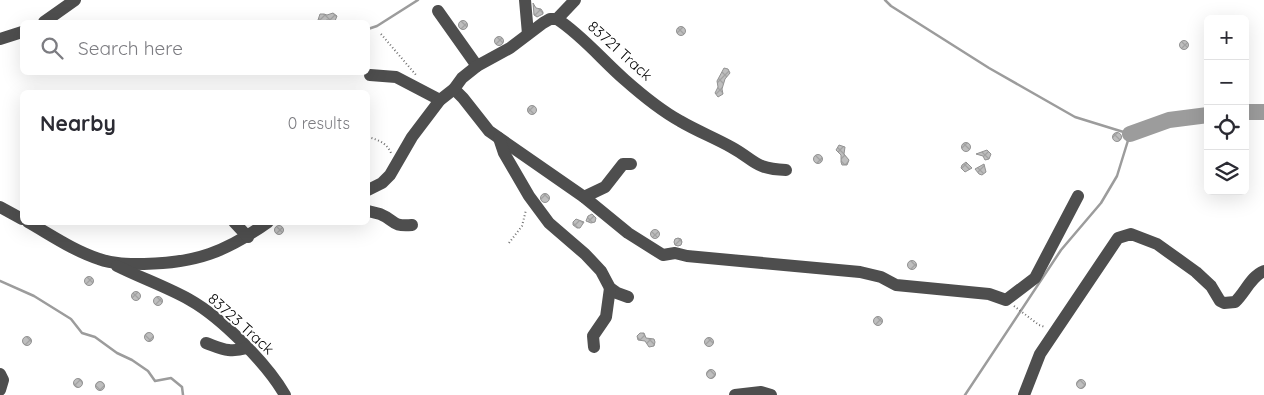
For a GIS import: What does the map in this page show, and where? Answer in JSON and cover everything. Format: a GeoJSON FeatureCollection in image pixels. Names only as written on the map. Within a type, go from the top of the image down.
{"type":"FeatureCollection","features":[{"type":"Feature","properties":{"kind":"street"},"geometry":{"type":"LineString","coordinates":[[47,20],[75,0]]}},
{"type":"Feature","properties":{"kind":"street"},"geometry":{"type":"LineString","coordinates":[[525,0],[528,34]]}},
{"type":"Feature","properties":{"kind":"street"},"geometry":{"type":"LineString","coordinates":[[370,189],[382,183],[397,164],[412,136],[440,100],[454,89],[462,78],[477,66],[510,48],[550,19],[557,19],[574,0]]}},
{"type":"Feature","properties":{"kind":"street"},"geometry":{"type":"LineString","coordinates":[[438,11],[477,66]]}},
{"type":"Feature","properties":{"kind":"street","name":"83721 Track"},"geometry":{"type":"LineString","coordinates":[[557,19],[577,34],[624,79],[663,110],[680,121],[735,149],[762,168],[786,170]]}},
{"type":"Feature","properties":{"kind":"street"},"geometry":{"type":"LineString","coordinates":[[0,39],[20,33]]}},
{"type":"Feature","properties":{"kind":"street"},"geometry":{"type":"LineString","coordinates":[[370,75],[396,77],[440,100]]}},
{"type":"Feature","properties":{"kind":"street"},"geometry":{"type":"LineString","coordinates":[[454,89],[489,131],[584,197],[628,233],[663,255],[676,253],[687,256],[860,272],[881,277],[896,285],[989,294],[1006,300],[1035,278],[1078,196]]}},
{"type":"Feature","properties":{"kind":"street"},"geometry":{"type":"LineString","coordinates":[[499,138],[504,153],[529,196],[549,223],[585,254],[600,271],[610,288],[628,297]]}},
{"type":"Feature","properties":{"kind":"street"},"geometry":{"type":"LineString","coordinates":[[584,197],[606,187],[622,164],[631,164]]}},
{"type":"Feature","properties":{"kind":"street"},"geometry":{"type":"LineString","coordinates":[[0,207],[20,218]]}},
{"type":"Feature","properties":{"kind":"street"},"geometry":{"type":"LineString","coordinates":[[370,211],[382,214],[394,224],[401,226],[412,225]]}},
{"type":"Feature","properties":{"kind":"street"},"geometry":{"type":"LineString","coordinates":[[33,225],[78,250],[111,262],[142,264],[187,261],[230,247],[264,225]]}},
{"type":"Feature","properties":{"kind":"street"},"geometry":{"type":"LineString","coordinates":[[237,225],[248,237]]}},
{"type":"Feature","properties":{"kind":"street"},"geometry":{"type":"LineString","coordinates":[[1024,395],[1040,354],[1114,241],[1123,235],[1131,234],[1157,244],[1196,272],[1211,286],[1220,301],[1224,303],[1235,302],[1259,272],[1264,271]]}},
{"type":"Feature","properties":{"kind":"street","name":"83723 Track"},"geometry":{"type":"LineString","coordinates":[[111,262],[196,304],[217,320],[271,373],[285,395]]}},
{"type":"Feature","properties":{"kind":"street"},"geometry":{"type":"LineString","coordinates":[[594,347],[593,336],[606,317],[610,288]]}},
{"type":"Feature","properties":{"kind":"street"},"geometry":{"type":"LineString","coordinates":[[206,343],[234,352],[247,348]]}},
{"type":"Feature","properties":{"kind":"street"},"geometry":{"type":"LineString","coordinates":[[0,374],[3,380],[0,390]]}},
{"type":"Feature","properties":{"kind":"street"},"geometry":{"type":"LineString","coordinates":[[735,395],[761,392],[771,395]]}},
{"type":"Feature","properties":{"kind":"path"},"geometry":{"type":"LineString","coordinates":[[381,34],[417,76]]}},
{"type":"Feature","properties":{"kind":"path"},"geometry":{"type":"LineString","coordinates":[[370,137],[381,140],[389,148],[397,164]]}},
{"type":"Feature","properties":{"kind":"path"},"geometry":{"type":"LineString","coordinates":[[509,243],[522,226],[526,209]]}},
{"type":"Feature","properties":{"kind":"path"},"geometry":{"type":"LineString","coordinates":[[1006,300],[1039,324],[1056,330]]}},
{"type":"Feature","properties":{"kind":"building"},"geometry":{"type":"Polygon","coordinates":[[[533,3],[536,8],[541,9],[543,14],[537,17],[534,15],[533,3]]]}},
{"type":"Feature","properties":{"kind":"building"},"geometry":{"type":"Polygon","coordinates":[[[333,13],[337,16],[335,20],[318,20],[320,14],[327,15],[333,13]]]}},
{"type":"Feature","properties":{"kind":"building"},"geometry":{"type":"Polygon","coordinates":[[[463,21],[467,25],[463,29],[459,25],[463,21]]]}},
{"type":"Feature","properties":{"kind":"building"},"geometry":{"type":"Polygon","coordinates":[[[681,26],[686,31],[681,36],[676,31],[681,26]]]}},
{"type":"Feature","properties":{"kind":"building"},"geometry":{"type":"Polygon","coordinates":[[[499,37],[503,41],[499,45],[495,41],[499,37]]]}},
{"type":"Feature","properties":{"kind":"building"},"geometry":{"type":"Polygon","coordinates":[[[1184,41],[1188,45],[1184,49],[1180,45],[1184,41]]]}},
{"type":"Feature","properties":{"kind":"building"},"geometry":{"type":"Polygon","coordinates":[[[724,68],[728,69],[730,73],[725,79],[722,89],[723,94],[718,97],[715,93],[718,87],[717,81],[724,68]]]}},
{"type":"Feature","properties":{"kind":"building"},"geometry":{"type":"Polygon","coordinates":[[[532,106],[536,110],[532,114],[528,110],[532,106]]]}},
{"type":"Feature","properties":{"kind":"building"},"geometry":{"type":"Polygon","coordinates":[[[1117,133],[1121,137],[1117,141],[1113,137],[1117,133]]]}},
{"type":"Feature","properties":{"kind":"building"},"geometry":{"type":"Polygon","coordinates":[[[966,142],[971,147],[966,152],[961,147],[966,142]]]}},
{"type":"Feature","properties":{"kind":"building"},"geometry":{"type":"Polygon","coordinates":[[[839,145],[845,147],[844,154],[849,160],[847,165],[842,165],[841,155],[836,150],[839,145]]]}},
{"type":"Feature","properties":{"kind":"building"},"geometry":{"type":"Polygon","coordinates":[[[987,150],[991,154],[989,159],[985,160],[983,156],[976,154],[987,150]]]}},
{"type":"Feature","properties":{"kind":"building"},"geometry":{"type":"Polygon","coordinates":[[[818,154],[823,159],[818,164],[813,159],[818,154]]]}},
{"type":"Feature","properties":{"kind":"building"},"geometry":{"type":"Polygon","coordinates":[[[966,162],[972,168],[965,172],[961,168],[966,162]]]}},
{"type":"Feature","properties":{"kind":"building"},"geometry":{"type":"Polygon","coordinates":[[[984,164],[986,172],[982,175],[979,174],[975,169],[984,164]]]}},
{"type":"Feature","properties":{"kind":"building"},"geometry":{"type":"Polygon","coordinates":[[[545,194],[549,198],[545,202],[541,198],[545,194]]]}},
{"type":"Feature","properties":{"kind":"building"},"geometry":{"type":"Polygon","coordinates":[[[592,214],[596,218],[595,222],[586,221],[588,216],[592,214]]]}},
{"type":"Feature","properties":{"kind":"building"},"geometry":{"type":"Polygon","coordinates":[[[576,219],[584,222],[580,228],[573,225],[576,219]]]}},
{"type":"Feature","properties":{"kind":"building"},"geometry":{"type":"Polygon","coordinates":[[[279,226],[283,230],[279,234],[275,230],[279,226]]]}},
{"type":"Feature","properties":{"kind":"building"},"geometry":{"type":"Polygon","coordinates":[[[655,230],[659,234],[655,238],[651,234],[655,230]]]}},
{"type":"Feature","properties":{"kind":"building"},"geometry":{"type":"Polygon","coordinates":[[[678,238],[682,242],[678,246],[674,242],[678,238]]]}},
{"type":"Feature","properties":{"kind":"building"},"geometry":{"type":"Polygon","coordinates":[[[912,261],[916,265],[912,269],[908,265],[912,261]]]}},
{"type":"Feature","properties":{"kind":"building"},"geometry":{"type":"Polygon","coordinates":[[[89,276],[94,281],[89,286],[84,281],[89,276]]]}},
{"type":"Feature","properties":{"kind":"building"},"geometry":{"type":"Polygon","coordinates":[[[136,291],[141,296],[136,301],[131,296],[136,291]]]}},
{"type":"Feature","properties":{"kind":"building"},"geometry":{"type":"Polygon","coordinates":[[[158,297],[162,301],[158,305],[154,301],[158,297]]]}},
{"type":"Feature","properties":{"kind":"building"},"geometry":{"type":"Polygon","coordinates":[[[878,317],[882,321],[878,325],[874,321],[878,317]]]}},
{"type":"Feature","properties":{"kind":"building"},"geometry":{"type":"Polygon","coordinates":[[[149,332],[154,337],[149,342],[144,337],[149,332]]]}},
{"type":"Feature","properties":{"kind":"building"},"geometry":{"type":"Polygon","coordinates":[[[640,333],[644,333],[646,338],[654,339],[654,346],[649,347],[645,341],[638,340],[637,336],[640,333]]]}},
{"type":"Feature","properties":{"kind":"building"},"geometry":{"type":"Polygon","coordinates":[[[27,337],[31,341],[27,345],[23,341],[27,337]]]}},
{"type":"Feature","properties":{"kind":"building"},"geometry":{"type":"Polygon","coordinates":[[[709,338],[713,342],[709,346],[705,342],[709,338]]]}},
{"type":"Feature","properties":{"kind":"building"},"geometry":{"type":"Polygon","coordinates":[[[711,369],[716,374],[711,379],[706,374],[711,369]]]}},
{"type":"Feature","properties":{"kind":"building"},"geometry":{"type":"Polygon","coordinates":[[[78,378],[83,383],[78,388],[73,383],[78,378]]]}},
{"type":"Feature","properties":{"kind":"building"},"geometry":{"type":"Polygon","coordinates":[[[1081,380],[1085,384],[1081,388],[1077,384],[1081,380]]]}},
{"type":"Feature","properties":{"kind":"building"},"geometry":{"type":"Polygon","coordinates":[[[100,381],[105,386],[100,391],[95,386],[100,381]]]}},
{"type":"Feature","properties":{"kind":"waterway"},"geometry":{"type":"LineString","coordinates":[[370,28],[377,26],[418,0]]}},
{"type":"Feature","properties":{"kind":"waterway"},"geometry":{"type":"LineString","coordinates":[[885,0],[891,6],[989,68],[1075,117],[1130,134],[1117,176],[1101,203],[1061,250],[965,395]]}},
{"type":"Feature","properties":{"kind":"waterway"},"geometry":{"type":"LineString","coordinates":[[1249,112],[1264,112]]}},
{"type":"Feature","properties":{"kind":"waterway"},"geometry":{"type":"LineString","coordinates":[[1130,134],[1169,120],[1204,116]]}},
{"type":"Feature","properties":{"kind":"waterway"},"geometry":{"type":"LineString","coordinates":[[0,281],[34,296],[71,319],[82,333],[95,337],[117,353],[132,360],[148,371],[155,381],[171,378],[182,387],[183,395]]}}]}
